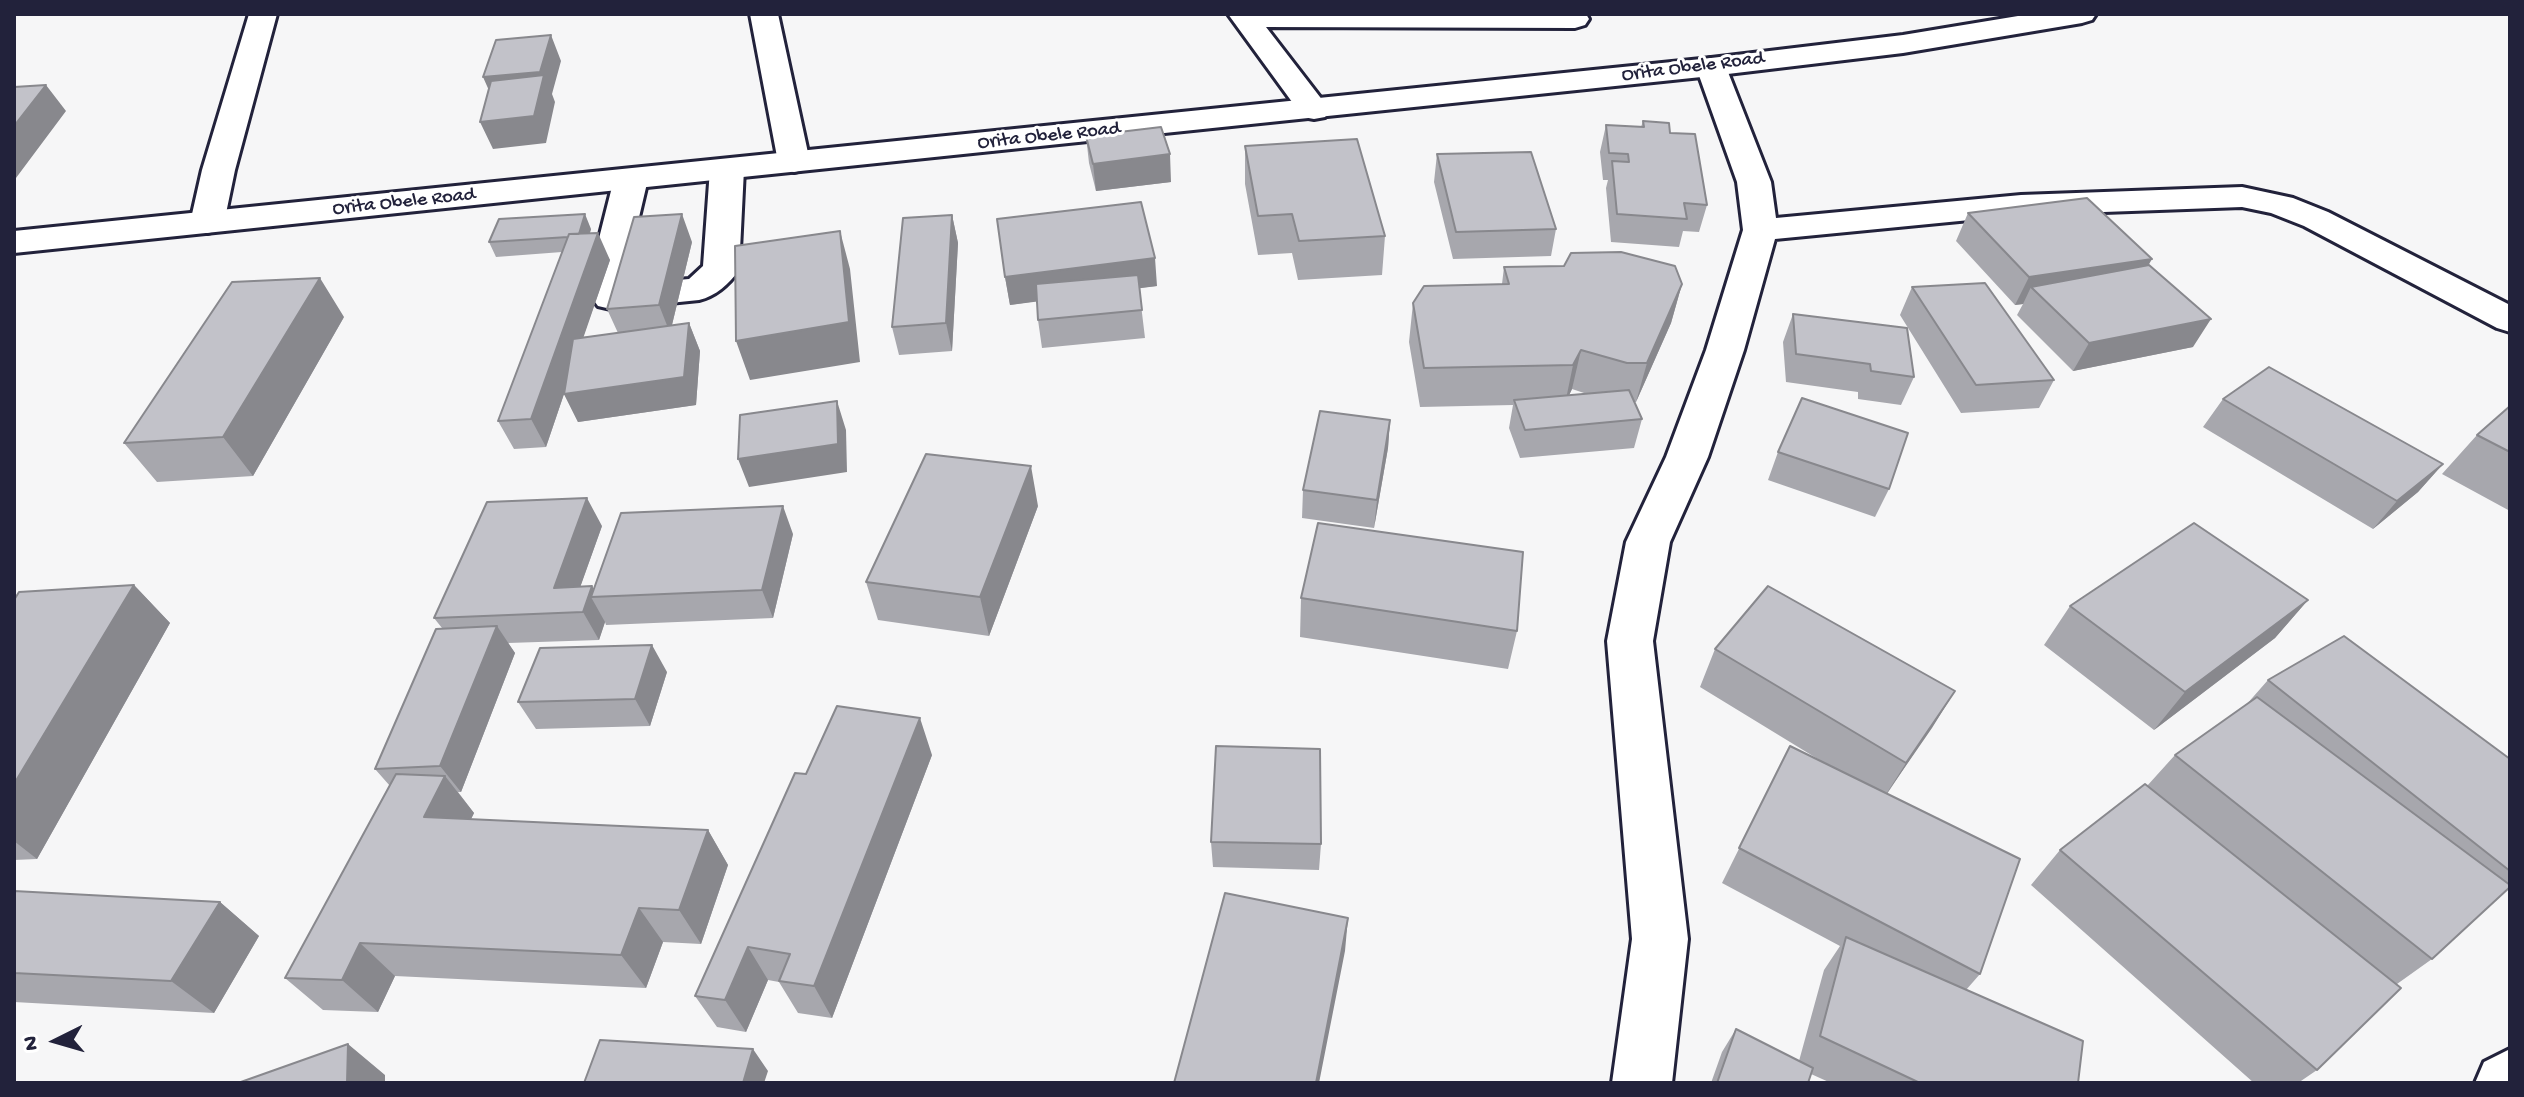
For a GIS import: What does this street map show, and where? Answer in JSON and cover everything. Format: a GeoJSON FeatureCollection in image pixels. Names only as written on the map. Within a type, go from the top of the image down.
{"type":"FeatureCollection","features":[{"type":"Feature","properties":{"kind":"street"},"geometry":{"type":"LineString","coordinates":[[207,223],[217,166],[244,86],[263,14]]}},
{"type":"Feature","properties":{"kind":"street"},"geometry":{"type":"LineString","coordinates":[[764,14],[794,162]]}},
{"type":"Feature","properties":{"kind":"street","name":"Orita Obele Road"},"geometry":{"type":"LineString","coordinates":[[14,242],[1711,67],[1903,44],[2082,14]]}},
{"type":"Feature","properties":{"kind":"street"},"geometry":{"type":"LineString","coordinates":[[1243,16],[1575,19]]}},
{"type":"Feature","properties":{"kind":"street"},"geometry":{"type":"LineString","coordinates":[[1243,16],[1314,110]]}},
{"type":"Feature","properties":{"kind":"street"},"geometry":{"type":"LineString","coordinates":[[1642,1083],[1660,939],[1630,641],[1648,542],[1692,444],[1725,350],[1760,230],[1754,182],[1711,67]]}},
{"type":"Feature","properties":{"kind":"street"},"geometry":{"type":"LineString","coordinates":[[631,179],[604,290],[611,298],[699,289],[711,282],[721,270],[727,169]]}},
{"type":"Feature","properties":{"kind":"street"},"geometry":{"type":"LineString","coordinates":[[1760,230],[2021,205],[2242,197],[2281,205],[2316,219],[2510,320]]}},
{"type":"Feature","properties":{"kind":"street"},"geometry":{"type":"LineString","coordinates":[[2505,1083],[2510,1079]]}},
{"type":"Feature","properties":{"kind":"building"},"geometry":{"type":"Polygon","coordinates":[[[551,35],[540,72],[483,77],[496,40],[551,35]]]}},
{"type":"Feature","properties":{"kind":"building"},"geometry":{"type":"Polygon","coordinates":[[[544,75],[534,116],[480,122],[491,81],[544,75]]]}},
{"type":"Feature","properties":{"kind":"building"},"geometry":{"type":"Polygon","coordinates":[[[46,85],[14,126],[14,87],[46,85]]]}},
{"type":"Feature","properties":{"kind":"building"},"geometry":{"type":"Polygon","coordinates":[[[1643,121],[1669,123],[1670,133],[1695,134],[1707,205],[1684,203],[1687,219],[1617,214],[1612,161],[1629,162],[1628,154],[1609,153],[1606,125],[1644,127],[1643,121]]]}},
{"type":"Feature","properties":{"kind":"building"},"geometry":{"type":"Polygon","coordinates":[[[1161,127],[1170,154],[1093,164],[1086,136],[1161,127]]]}},
{"type":"Feature","properties":{"kind":"building"},"geometry":{"type":"Polygon","coordinates":[[[1357,139],[1385,236],[1299,241],[1292,214],[1258,216],[1245,146],[1357,139]]]}},
{"type":"Feature","properties":{"kind":"building"},"geometry":{"type":"Polygon","coordinates":[[[1531,152],[1556,229],[1456,232],[1437,154],[1531,152]]]}},
{"type":"Feature","properties":{"kind":"building"},"geometry":{"type":"Polygon","coordinates":[[[2087,198],[2152,259],[2029,277],[1968,213],[2087,198]]]}},
{"type":"Feature","properties":{"kind":"building"},"geometry":{"type":"Polygon","coordinates":[[[1141,202],[1155,258],[1005,277],[997,219],[1141,202]]]}},
{"type":"Feature","properties":{"kind":"building"},"geometry":{"type":"Polygon","coordinates":[[[585,214],[579,234],[489,242],[499,219],[585,214]]]}},
{"type":"Feature","properties":{"kind":"building"},"geometry":{"type":"Polygon","coordinates":[[[682,214],[659,305],[607,309],[634,217],[682,214]]]}},
{"type":"Feature","properties":{"kind":"building"},"geometry":{"type":"Polygon","coordinates":[[[952,215],[946,323],[892,327],[903,218],[952,215]]]}},
{"type":"Feature","properties":{"kind":"building"},"geometry":{"type":"Polygon","coordinates":[[[840,231],[849,322],[736,341],[735,246],[840,231]]]}},
{"type":"Feature","properties":{"kind":"building"},"geometry":{"type":"Polygon","coordinates":[[[598,233],[531,419],[498,421],[569,234],[598,233]]]}},
{"type":"Feature","properties":{"kind":"building"},"geometry":{"type":"Polygon","coordinates":[[[1621,252],[1675,266],[1682,284],[1647,363],[1627,363],[1581,350],[1573,365],[1424,368],[1413,303],[1424,286],[1509,284],[1504,267],[1564,266],[1571,253],[1621,252]]]}},
{"type":"Feature","properties":{"kind":"building"},"geometry":{"type":"Polygon","coordinates":[[[2149,265],[2211,319],[2089,343],[2031,287],[2149,265]]]}},
{"type":"Feature","properties":{"kind":"building"},"geometry":{"type":"Polygon","coordinates":[[[1138,275],[1142,310],[1038,320],[1036,284],[1138,275]]]}},
{"type":"Feature","properties":{"kind":"building"},"geometry":{"type":"Polygon","coordinates":[[[320,278],[223,437],[124,443],[232,282],[320,278]]]}},
{"type":"Feature","properties":{"kind":"building"},"geometry":{"type":"Polygon","coordinates":[[[1985,283],[2054,380],[1976,385],[1912,287],[1985,283]]]}},
{"type":"Feature","properties":{"kind":"building"},"geometry":{"type":"Polygon","coordinates":[[[1793,314],[1907,328],[1914,377],[1871,371],[1870,364],[1796,354],[1793,314]]]}},
{"type":"Feature","properties":{"kind":"building"},"geometry":{"type":"Polygon","coordinates":[[[689,323],[684,377],[564,394],[573,339],[689,323]]]}},
{"type":"Feature","properties":{"kind":"building"},"geometry":{"type":"Polygon","coordinates":[[[2269,367],[2443,464],[2397,501],[2223,399],[2269,367]]]}},
{"type":"Feature","properties":{"kind":"building"},"geometry":{"type":"Polygon","coordinates":[[[1629,390],[1642,419],[1525,430],[1514,400],[1629,390]]]}},
{"type":"Feature","properties":{"kind":"building"},"geometry":{"type":"Polygon","coordinates":[[[1802,398],[1908,433],[1889,489],[1778,452],[1802,398]]]}},
{"type":"Feature","properties":{"kind":"building"},"geometry":{"type":"Polygon","coordinates":[[[837,401],[838,444],[738,459],[740,415],[837,401]]]}},
{"type":"Feature","properties":{"kind":"building"},"geometry":{"type":"Polygon","coordinates":[[[2510,406],[2510,452],[2477,435],[2510,406]]]}},
{"type":"Feature","properties":{"kind":"building"},"geometry":{"type":"Polygon","coordinates":[[[1320,411],[1390,420],[1377,500],[1303,490],[1320,411]]]}},
{"type":"Feature","properties":{"kind":"building"},"geometry":{"type":"Polygon","coordinates":[[[926,454],[1031,466],[980,597],[866,582],[926,454]]]}},
{"type":"Feature","properties":{"kind":"building"},"geometry":{"type":"Polygon","coordinates":[[[587,498],[554,588],[592,586],[583,612],[434,618],[487,502],[587,498]]]}},
{"type":"Feature","properties":{"kind":"building"},"geometry":{"type":"Polygon","coordinates":[[[783,506],[762,590],[591,597],[621,513],[783,506]]]}},
{"type":"Feature","properties":{"kind":"building"},"geometry":{"type":"Polygon","coordinates":[[[1318,523],[1523,552],[1517,631],[1301,598],[1318,523]]]}},
{"type":"Feature","properties":{"kind":"building"},"geometry":{"type":"Polygon","coordinates":[[[2194,523],[2308,600],[2185,692],[2070,606],[2194,523]]]}},
{"type":"Feature","properties":{"kind":"building"},"geometry":{"type":"Polygon","coordinates":[[[134,585],[14,784],[14,600],[19,592],[134,585]]]}},
{"type":"Feature","properties":{"kind":"building"},"geometry":{"type":"Polygon","coordinates":[[[1768,586],[1955,691],[1906,763],[1715,649],[1768,586]]]}},
{"type":"Feature","properties":{"kind":"building"},"geometry":{"type":"Polygon","coordinates":[[[497,626],[440,766],[375,769],[436,629],[497,626]]]}},
{"type":"Feature","properties":{"kind":"building"},"geometry":{"type":"Polygon","coordinates":[[[2344,636],[2510,759],[2510,871],[2268,680],[2344,636]]]}},
{"type":"Feature","properties":{"kind":"building"},"geometry":{"type":"Polygon","coordinates":[[[652,645],[635,699],[518,702],[540,648],[652,645]]]}},
{"type":"Feature","properties":{"kind":"building"},"geometry":{"type":"Polygon","coordinates":[[[2257,697],[2510,887],[2432,959],[2175,755],[2257,697]]]}},
{"type":"Feature","properties":{"kind":"building"},"geometry":{"type":"Polygon","coordinates":[[[837,706],[920,718],[814,986],[779,981],[790,954],[748,947],[725,1000],[695,996],[795,773],[806,774],[837,706]]]}},
{"type":"Feature","properties":{"kind":"building"},"geometry":{"type":"Polygon","coordinates":[[[1216,746],[1320,749],[1321,844],[1211,842],[1216,746]]]}},
{"type":"Feature","properties":{"kind":"building"},"geometry":{"type":"Polygon","coordinates":[[[1790,746],[2020,859],[1980,974],[1739,848],[1790,746]]]}},
{"type":"Feature","properties":{"kind":"building"},"geometry":{"type":"Polygon","coordinates":[[[396,774],[445,776],[424,817],[708,830],[679,910],[639,908],[621,955],[360,943],[342,980],[285,978],[396,774]]]}},
{"type":"Feature","properties":{"kind":"building"},"geometry":{"type":"Polygon","coordinates":[[[2145,784],[2401,988],[2317,1070],[2060,850],[2145,784]]]}},
{"type":"Feature","properties":{"kind":"building"},"geometry":{"type":"Polygon","coordinates":[[[14,891],[220,902],[171,981],[14,973],[14,891]]]}},
{"type":"Feature","properties":{"kind":"building"},"geometry":{"type":"Polygon","coordinates":[[[1225,893],[1348,918],[1316,1083],[1174,1083],[1225,893]]]}},
{"type":"Feature","properties":{"kind":"building"},"geometry":{"type":"Polygon","coordinates":[[[1846,937],[2083,1041],[2078,1083],[1920,1083],[1820,1036],[1846,937]]]}},
{"type":"Feature","properties":{"kind":"building"},"geometry":{"type":"Polygon","coordinates":[[[1736,1029],[1813,1068],[1808,1083],[1717,1083],[1736,1029]]]}},
{"type":"Feature","properties":{"kind":"building"},"geometry":{"type":"Polygon","coordinates":[[[600,1040],[753,1049],[743,1083],[584,1083],[600,1040]]]}},
{"type":"Feature","properties":{"kind":"building"},"geometry":{"type":"Polygon","coordinates":[[[348,1044],[347,1083],[238,1083],[348,1044]]]}}]}
